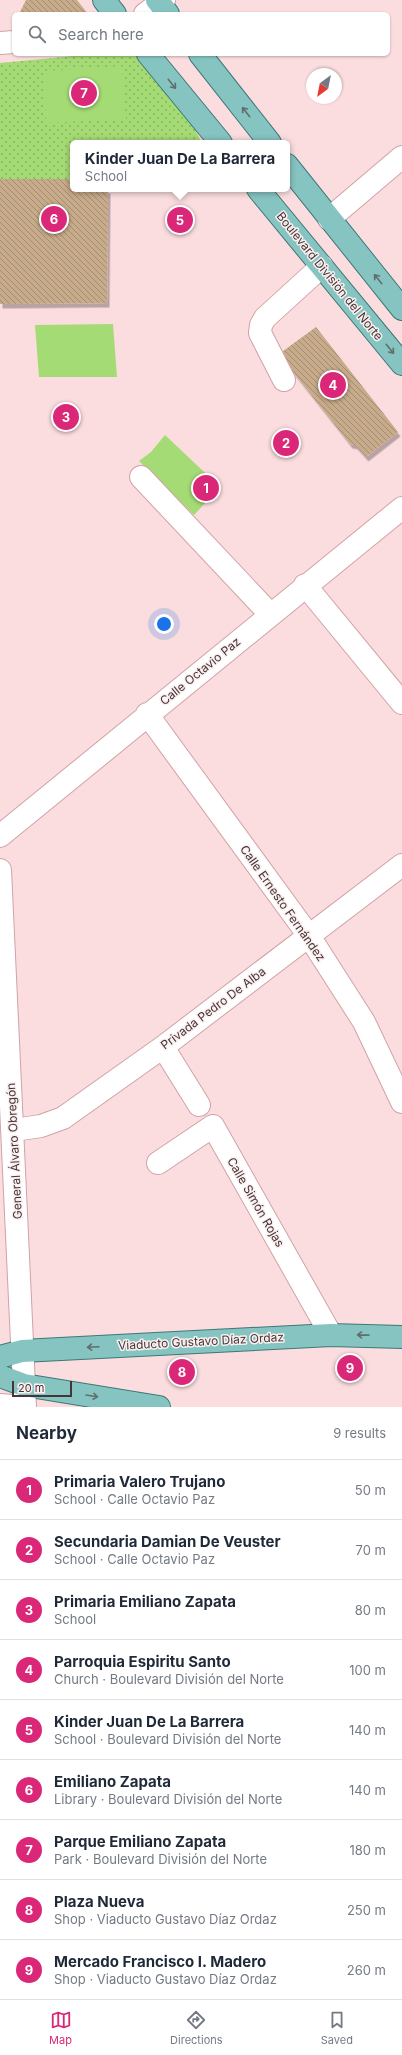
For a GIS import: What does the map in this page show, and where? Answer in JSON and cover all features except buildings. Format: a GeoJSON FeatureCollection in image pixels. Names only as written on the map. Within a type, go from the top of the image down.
{"type":"FeatureCollection","features":[{"type":"Feature","properties":{"kind":"main road"},"geometry":{"type":"LineString","coordinates":[[104,0],[113,12]]}},
{"type":"Feature","properties":{"kind":"main road"},"geometry":{"type":"LineString","coordinates":[[150,56],[219,140]]}},
{"type":"Feature","properties":{"kind":"main road"},"geometry":{"type":"LineString","coordinates":[[202,56],[268,140]]}},
{"type":"Feature","properties":{"kind":"main road"},"geometry":{"type":"LineString","coordinates":[[290,169],[402,309]]}},
{"type":"Feature","properties":{"kind":"main road","name":"Boulevard División del Norte"},"geometry":{"type":"LineString","coordinates":[[260,192],[402,364]]}},
{"type":"Feature","properties":{"kind":"main road","name":"Viaducto Gustavo Díaz Ordaz"},"geometry":{"type":"LineString","coordinates":[[0,1357],[22,1350],[331,1335],[402,1337]]}},
{"type":"Feature","properties":{"kind":"main road"},"geometry":{"type":"LineString","coordinates":[[0,1376],[24,1385],[158,1407]]}},
{"type":"Feature","properties":{"kind":"street"},"geometry":{"type":"LineString","coordinates":[[0,43],[12,42]]}},
{"type":"Feature","properties":{"kind":"street"},"geometry":{"type":"LineString","coordinates":[[329,219],[402,157]]}},
{"type":"Feature","properties":{"kind":"street"},"geometry":{"type":"LineString","coordinates":[[284,380],[260,333],[260,325],[265,318],[322,266]]}},
{"type":"Feature","properties":{"kind":"street"},"geometry":{"type":"LineString","coordinates":[[141,477],[270,614]]}},
{"type":"Feature","properties":{"kind":"street","name":"Calle Octavio Paz"},"geometry":{"type":"LineString","coordinates":[[0,836],[147,714],[402,508]]}},
{"type":"Feature","properties":{"kind":"street"},"geometry":{"type":"LineString","coordinates":[[304,586],[402,704]]}},
{"type":"Feature","properties":{"kind":"street","name":"Calle Ernesto Fernández"},"geometry":{"type":"LineString","coordinates":[[147,714],[309,936],[364,1022],[402,1102]]}},
{"type":"Feature","properties":{"kind":"street","name":"Privada Pedro De Alba"},"geometry":{"type":"LineString","coordinates":[[14,1130],[41,1126],[63,1118],[163,1047],[402,865]]}},
{"type":"Feature","properties":{"kind":"street","name":"General Álvaro Obregón"},"geometry":{"type":"LineString","coordinates":[[0,870],[3,986],[14,1130],[25,1407]]}},
{"type":"Feature","properties":{"kind":"street"},"geometry":{"type":"LineString","coordinates":[[163,1047],[199,1105]]}},
{"type":"Feature","properties":{"kind":"street","name":"Calle Simón Rojas"},"geometry":{"type":"LineString","coordinates":[[158,1163],[212,1126],[331,1335]]}},
{"type":"Feature","properties":{"kind":"street"},"geometry":{"type":"LineString","coordinates":[[0,1405],[25,1407]]}},
{"type":"Feature","properties":{"kind":"green space"},"geometry":{"type":"Polygon","coordinates":[[[73,56],[138,56],[192,124],[200,140],[70,140],[70,179],[0,179],[0,63],[73,56]]]}},
{"type":"Feature","properties":{"kind":"green space"},"geometry":{"type":"Polygon","coordinates":[[[122,66],[126,119],[46,123],[44,71],[122,66]]]}},
{"type":"Feature","properties":{"kind":"green space"},"geometry":{"type":"Polygon","coordinates":[[[113,324],[117,377],[39,377],[35,325],[113,324]]]}},
{"type":"Feature","properties":{"kind":"green space"},"geometry":{"type":"Polygon","coordinates":[[[165,435],[220,487],[194,515],[139,461],[151,452],[165,435]]]}},
{"type":"Feature","properties":{"kind":"place","name":"Parque Emiliano Zapata"},"geometry":{"type":"Point","coordinates":[84,93]}},
{"type":"Feature","properties":{"kind":"place","name":"Emiliano Zapata"},"geometry":{"type":"Point","coordinates":[54,219]}},
{"type":"Feature","properties":{"kind":"place","name":"Kinder Juan De La Barrera"},"geometry":{"type":"Point","coordinates":[180,220]}},
{"type":"Feature","properties":{"kind":"place","name":"Parroquia Espiritu Santo"},"geometry":{"type":"Point","coordinates":[333,385]}},
{"type":"Feature","properties":{"kind":"place","name":"Primaria Emiliano Zapata"},"geometry":{"type":"Point","coordinates":[66,417]}},
{"type":"Feature","properties":{"kind":"place","name":"Secundaria Damian De Veuster"},"geometry":{"type":"Point","coordinates":[286,443]}},
{"type":"Feature","properties":{"kind":"place","name":"Primaria Valero Trujano"},"geometry":{"type":"Point","coordinates":[206,488]}},
{"type":"Feature","properties":{"kind":"place","name":"Mercado Francisco I. Madero"},"geometry":{"type":"Point","coordinates":[350,1368]}},
{"type":"Feature","properties":{"kind":"place","name":"Plaza Nueva"},"geometry":{"type":"Point","coordinates":[182,1372]}}]}
